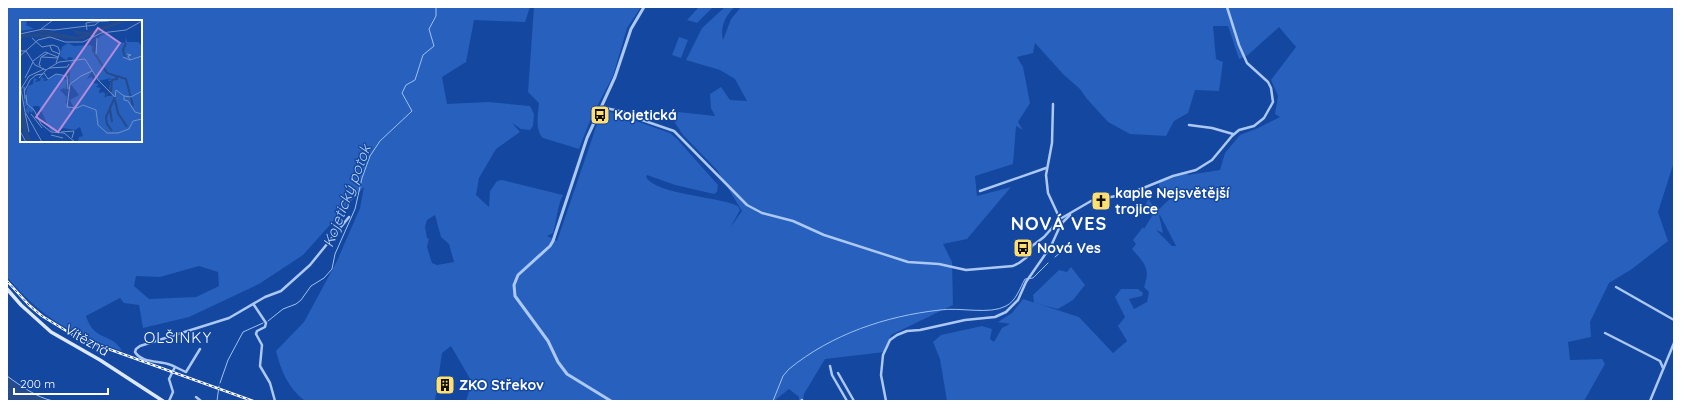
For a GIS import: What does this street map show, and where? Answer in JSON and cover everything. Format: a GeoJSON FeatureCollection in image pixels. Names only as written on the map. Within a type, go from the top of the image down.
{"type":"FeatureCollection","features":[{"type":"Feature","properties":{"kind":"main road","name":"Vítězná"},"geometry":{"type":"LineString","coordinates":[[7,289],[21,305],[51,332],[100,360],[163,401]]}},
{"type":"Feature","properties":{"kind":"street"},"geometry":{"type":"LineString","coordinates":[[611,401],[566,374],[558,362],[548,341],[518,301],[514,292],[514,285],[518,275],[550,246],[553,241],[587,138],[615,77],[631,29],[644,7]]}},
{"type":"Feature","properties":{"kind":"street"},"geometry":{"type":"LineString","coordinates":[[602,107],[624,112],[674,131],[748,205],[762,213],[793,221],[824,235],[908,262],[939,264],[966,270],[1013,266],[1027,257],[1032,246],[1044,237],[1060,219],[1091,201],[1131,193],[1173,176],[1196,170],[1212,160],[1239,130],[1258,124],[1266,116],[1273,102],[1271,88],[1268,82],[1247,63],[1239,45],[1227,7]]}},
{"type":"Feature","properties":{"kind":"street"},"geometry":{"type":"LineString","coordinates":[[1053,104],[1052,143],[1046,168],[1048,193],[1060,219]]}},
{"type":"Feature","properties":{"kind":"street"},"geometry":{"type":"LineString","coordinates":[[1189,125],[1212,128],[1234,134]]}},
{"type":"Feature","properties":{"kind":"street"},"geometry":{"type":"LineString","coordinates":[[980,191],[1046,168]]}},
{"type":"Feature","properties":{"kind":"street"},"geometry":{"type":"LineString","coordinates":[[886,401],[881,375],[884,356],[890,340],[907,331],[920,330],[974,318],[995,317],[1006,312],[1018,300],[1026,282],[1051,246],[1061,224],[1070,214]]}},
{"type":"Feature","properties":{"kind":"street"},"geometry":{"type":"LineString","coordinates":[[200,349],[186,372],[171,364],[159,363],[137,356],[135,352],[136,349],[229,318],[254,305],[265,297],[281,291],[304,272],[349,216]]}},
{"type":"Feature","properties":{"kind":"street"},"geometry":{"type":"LineString","coordinates":[[1616,287],[1674,320]]}},
{"type":"Feature","properties":{"kind":"street"},"geometry":{"type":"LineString","coordinates":[[254,305],[266,323],[265,327],[257,331],[256,334],[262,345],[260,366],[270,383],[275,401]]}},
{"type":"Feature","properties":{"kind":"street"},"geometry":{"type":"LineString","coordinates":[[1605,333],[1660,361],[1663,368]]}},
{"type":"Feature","properties":{"kind":"street"},"geometry":{"type":"LineString","coordinates":[[1650,401],[1674,343]]}},
{"type":"Feature","properties":{"kind":"street"},"geometry":{"type":"LineString","coordinates":[[830,366],[832,375],[847,401]]}},
{"type":"Feature","properties":{"kind":"street"},"geometry":{"type":"LineString","coordinates":[[170,401],[173,392],[169,378],[175,367]]}},
{"type":"Feature","properties":{"kind":"street"},"geometry":{"type":"LineString","coordinates":[[838,373],[854,401]]}},
{"type":"Feature","properties":{"kind":"street"},"geometry":{"type":"LineString","coordinates":[[196,397],[202,401]]}},
{"type":"Feature","properties":{"kind":"shaded area"},"geometry":{"type":"Polygon","coordinates":[[[7,7],[530,7],[525,22],[474,20],[466,62],[442,77],[447,104],[488,102],[530,106],[534,114],[533,126],[530,130],[521,129],[512,123],[520,132],[496,149],[479,178],[476,195],[489,207],[490,191],[497,181],[502,180],[563,195],[559,204],[553,233],[547,236],[557,241],[596,127],[601,115],[608,111],[670,133],[677,139],[718,185],[717,192],[714,194],[675,185],[647,175],[646,177],[652,183],[662,188],[738,206],[740,210],[730,228],[742,211],[717,170],[683,135],[675,123],[678,112],[715,116],[711,108],[710,94],[721,87],[730,100],[747,101],[735,79],[720,70],[686,60],[702,28],[725,7],[735,7],[728,14],[724,22],[722,31],[723,40],[731,19],[741,7],[1674,7],[1674,162],[1658,212],[1668,241],[1632,269],[1609,283],[1590,322],[1591,337],[1568,342],[1570,360],[1602,359],[1605,364],[1584,401],[947,401],[940,359],[933,342],[941,335],[982,326],[992,329],[990,339],[994,342],[1002,328],[1010,324],[998,322],[1012,313],[1023,299],[1079,317],[1113,353],[1127,341],[1118,326],[1125,317],[1115,297],[1121,289],[1138,289],[1143,293],[1142,296],[1129,299],[1134,309],[1147,302],[1149,292],[1144,287],[1147,275],[1145,266],[1132,249],[1136,244],[1133,240],[1143,227],[1144,229],[1152,216],[1145,207],[1148,199],[1157,211],[1173,196],[1169,190],[1163,190],[1159,186],[1159,182],[1187,173],[1188,175],[1220,170],[1225,153],[1240,135],[1280,117],[1275,114],[1278,96],[1271,80],[1296,47],[1279,27],[1248,55],[1239,59],[1228,26],[1213,26],[1216,59],[1223,62],[1219,91],[1195,90],[1188,113],[1174,121],[1166,136],[1130,134],[1108,122],[1080,89],[1064,75],[1035,43],[1033,53],[1017,57],[1023,67],[1030,103],[1018,122],[1023,130],[1016,126],[1013,164],[975,176],[977,196],[1011,187],[967,239],[943,244],[952,262],[953,305],[891,335],[885,352],[825,359],[804,394],[803,401],[799,401],[799,397],[789,389],[774,401],[466,401],[472,382],[451,346],[442,353],[435,401],[305,401],[294,391],[286,379],[276,351],[304,322],[337,261],[360,208],[364,187],[303,255],[259,284],[189,317],[143,328],[139,305],[124,303],[120,298],[86,316],[94,330],[113,341],[122,351],[72,331],[46,315],[7,277],[7,7]],[[435,215],[427,220],[425,227],[427,238],[429,239],[427,247],[432,263],[437,265],[454,262],[449,244],[441,237],[435,215]],[[1160,215],[1163,233],[1156,230],[1172,246],[1176,246],[1160,215]],[[199,266],[160,277],[136,276],[134,286],[149,299],[196,297],[219,286],[218,272],[199,266]]]}},
{"type":"Feature","properties":{"kind":"shaded area"},"geometry":{"type":"Polygon","coordinates":[[[534,7],[641,7],[627,28],[613,76],[591,118],[579,149],[543,138],[540,135],[538,126],[539,103],[528,92],[534,7]]]}},
{"type":"Feature","properties":{"kind":"shaded area"},"geometry":{"type":"Polygon","coordinates":[[[699,7],[713,7],[697,23],[687,20],[699,7]]]}},
{"type":"Feature","properties":{"kind":"shaded area"},"geometry":{"type":"Polygon","coordinates":[[[679,37],[688,40],[681,58],[672,55],[679,37]]]}},
{"type":"Feature","properties":{"kind":"shaded area"},"geometry":{"type":"Polygon","coordinates":[[[1071,267],[1085,285],[1073,300],[1058,309],[1034,303],[1033,295],[1059,270],[1067,272],[1071,267]]]}},
{"type":"Feature","properties":{"kind":"shaded area"},"geometry":{"type":"Polygon","coordinates":[[[7,376],[35,394],[53,401],[7,401],[7,376]]]}},
{"type":"Feature","properties":{"kind":"waterway","name":"Kojetický potok"},"geometry":{"type":"LineString","coordinates":[[268,321],[283,309],[296,304],[301,300],[311,286],[324,278],[332,269],[335,254],[355,209],[362,178],[370,156],[380,141],[412,111],[402,93],[406,85],[415,80],[423,55],[434,46],[429,29],[436,16],[436,7]]}},
{"type":"Feature","properties":{"kind":"waterway"},"geometry":{"type":"LineString","coordinates":[[1055,257],[1061,252]]}},
{"type":"Feature","properties":{"kind":"waterway"},"geometry":{"type":"LineString","coordinates":[[773,401],[783,376],[789,369],[823,346],[860,329],[900,317],[948,309],[999,309],[1012,301],[1025,279],[1033,278],[1048,263]]}},
{"type":"Feature","properties":{"kind":"waterway","name":"Kojetický potok"},"geometry":{"type":"LineString","coordinates":[[220,383],[228,360],[243,332],[263,323]]}},
{"type":"Feature","properties":{"kind":"waterway","name":"Kojetický potok"},"geometry":{"type":"LineString","coordinates":[[217,401],[219,386]]}},
{"type":"Feature","properties":{"kind":"railway"},"geometry":{"type":"LineString","coordinates":[[7,281],[29,305],[42,316],[78,338],[253,401]]}},
{"type":"Feature","properties":{"kind":"place","name":"Kojetická"},"geometry":{"type":"Point","coordinates":[600,115]}},
{"type":"Feature","properties":{"kind":"place","name":"kaple Nejsvětější trojice"},"geometry":{"type":"Point","coordinates":[1101,201]}},
{"type":"Feature","properties":{"kind":"place","name":"Nová Ves"},"geometry":{"type":"Point","coordinates":[1023,248]}},
{"type":"Feature","properties":{"kind":"place","name":"ZKO Střekov"},"geometry":{"type":"Point","coordinates":[445,385]}},
{"type":"Feature","properties":{"kind":"district","name":"NOVÁ VES"},"geometry":{"type":"Point","coordinates":[1059,224]}},
{"type":"Feature","properties":{"kind":"district","name":"OLŠINKY"},"geometry":{"type":"Point","coordinates":[178,338]}}]}
